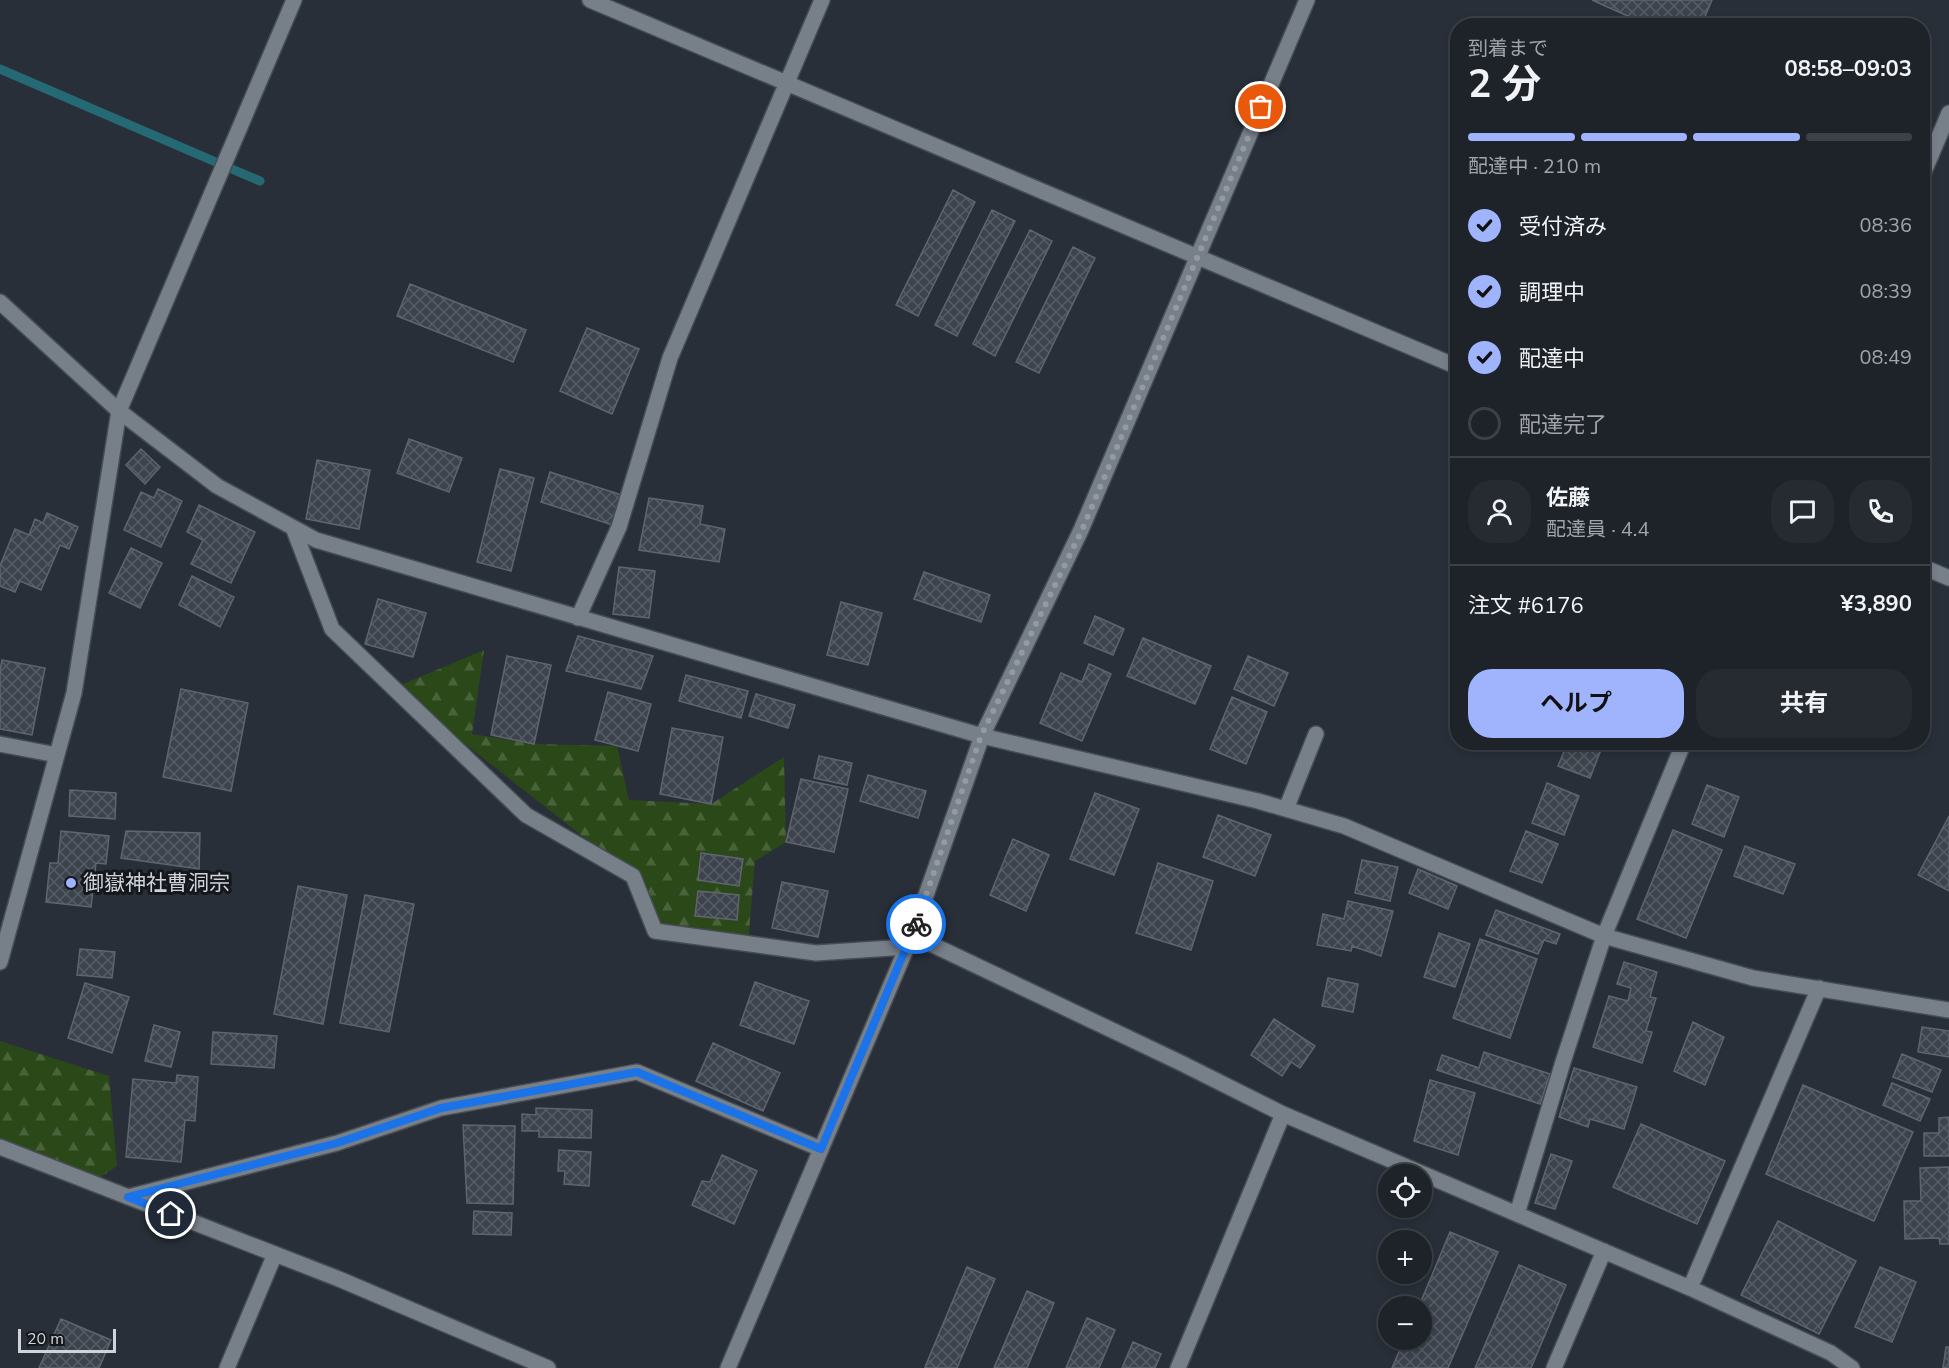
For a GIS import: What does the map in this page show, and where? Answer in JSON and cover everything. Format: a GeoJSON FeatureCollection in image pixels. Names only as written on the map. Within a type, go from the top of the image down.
{"type":"FeatureCollection","features":[{"type":"Feature","properties":{"kind":"street"},"geometry":{"type":"LineString","coordinates":[[0,962],[74,693],[119,411],[294,0]]}},
{"type":"Feature","properties":{"kind":"street"},"geometry":{"type":"LineString","coordinates":[[590,0],[1450,364]]}},
{"type":"Feature","properties":{"kind":"street"},"geometry":{"type":"LineString","coordinates":[[578,618],[619,527],[670,358],[822,0]]}},
{"type":"Feature","properties":{"kind":"street"},"geometry":{"type":"LineString","coordinates":[[728,1368],[910,941],[981,736],[1082,530],[1307,0]]}},
{"type":"Feature","properties":{"kind":"street"},"geometry":{"type":"LineString","coordinates":[[1930,158],[1949,113]]}},
{"type":"Feature","properties":{"kind":"street"},"geometry":{"type":"LineString","coordinates":[[0,302],[119,411],[217,486],[316,540],[981,736],[1258,801],[1344,826],[1604,936],[1753,978],[1949,1010]]}},
{"type":"Feature","properties":{"kind":"street"},"geometry":{"type":"LineString","coordinates":[[294,530],[332,629],[526,815],[633,876],[655,931],[816,953],[910,941],[1197,1071],[1283,1114],[1690,1288],[1831,1353],[1852,1368]]}},
{"type":"Feature","properties":{"kind":"street"},"geometry":{"type":"LineString","coordinates":[[1930,570],[1949,578]]}},
{"type":"Feature","properties":{"kind":"street"},"geometry":{"type":"LineString","coordinates":[[1286,809],[1316,734]]}},
{"type":"Feature","properties":{"kind":"street"},"geometry":{"type":"LineString","coordinates":[[0,744],[57,755]]}},
{"type":"Feature","properties":{"kind":"street"},"geometry":{"type":"LineString","coordinates":[[1516,1214],[1604,936],[1681,750]]}},
{"type":"Feature","properties":{"kind":"street"},"geometry":{"type":"LineString","coordinates":[[1690,1288],[1819,988]]}},
{"type":"Feature","properties":{"kind":"street"},"geometry":{"type":"LineString","coordinates":[[128,1197],[337,1143],[441,1108],[637,1072],[821,1149]]}},
{"type":"Feature","properties":{"kind":"street"},"geometry":{"type":"LineString","coordinates":[[1178,1368],[1283,1114]]}},
{"type":"Feature","properties":{"kind":"street"},"geometry":{"type":"LineString","coordinates":[[0,1147],[339,1279],[548,1368]]}},
{"type":"Feature","properties":{"kind":"street"},"geometry":{"type":"LineString","coordinates":[[1554,1368],[1604,1251]]}},
{"type":"Feature","properties":{"kind":"street"},"geometry":{"type":"LineString","coordinates":[[227,1368],[275,1254]]}},
{"type":"Feature","properties":{"kind":"green space"},"geometry":{"type":"Polygon","coordinates":[[[484,650],[472,734],[535,744],[617,746],[629,800],[711,804],[784,757],[786,842],[755,861],[748,944],[655,931],[633,876],[394,688],[484,650]]]}},
{"type":"Feature","properties":{"kind":"green space"},"geometry":{"type":"Polygon","coordinates":[[[0,1041],[109,1076],[117,1166],[92,1183],[0,1147],[0,1041]]]}},
{"type":"Feature","properties":{"kind":"building"},"geometry":{"type":"Polygon","coordinates":[[[1592,0],[1712,0],[1704,18],[1632,18],[1592,0]]]}},
{"type":"Feature","properties":{"kind":"building"},"geometry":{"type":"Polygon","coordinates":[[[953,190],[975,202],[918,316],[896,305],[953,190]]]}},
{"type":"Feature","properties":{"kind":"building"},"geometry":{"type":"Polygon","coordinates":[[[992,210],[1015,221],[957,336],[935,325],[992,210]]]}},
{"type":"Feature","properties":{"kind":"building"},"geometry":{"type":"Polygon","coordinates":[[[1030,230],[1052,241],[995,356],[973,344],[1030,230]]]}},
{"type":"Feature","properties":{"kind":"building"},"geometry":{"type":"Polygon","coordinates":[[[1073,247],[1095,258],[1039,373],[1016,362],[1073,247]]]}},
{"type":"Feature","properties":{"kind":"building"},"geometry":{"type":"Polygon","coordinates":[[[410,284],[526,330],[513,362],[397,316],[410,284]]]}},
{"type":"Feature","properties":{"kind":"building"},"geometry":{"type":"Polygon","coordinates":[[[587,328],[639,349],[612,414],[560,391],[587,328]]]}},
{"type":"Feature","properties":{"kind":"building"},"geometry":{"type":"Polygon","coordinates":[[[409,439],[462,458],[449,492],[397,473],[409,439]]]}},
{"type":"Feature","properties":{"kind":"building"},"geometry":{"type":"Polygon","coordinates":[[[141,449],[160,467],[145,484],[126,465],[141,449]]]}},
{"type":"Feature","properties":{"kind":"building"},"geometry":{"type":"Polygon","coordinates":[[[317,460],[370,470],[359,529],[306,519],[317,460]]]}},
{"type":"Feature","properties":{"kind":"building"},"geometry":{"type":"Polygon","coordinates":[[[500,469],[534,478],[511,571],[477,562],[500,469]]]}},
{"type":"Feature","properties":{"kind":"building"},"geometry":{"type":"Polygon","coordinates":[[[550,472],[628,497],[619,527],[541,502],[550,472]]]}},
{"type":"Feature","properties":{"kind":"building"},"geometry":{"type":"Polygon","coordinates":[[[158,489],[182,501],[161,547],[124,530],[141,492],[154,498],[158,489]]]}},
{"type":"Feature","properties":{"kind":"building"},"geometry":{"type":"Polygon","coordinates":[[[649,498],[703,506],[700,524],[725,529],[719,562],[639,550],[649,498]]]}},
{"type":"Feature","properties":{"kind":"building"},"geometry":{"type":"Polygon","coordinates":[[[199,505],[255,532],[231,583],[191,564],[203,540],[187,532],[199,505]]]}},
{"type":"Feature","properties":{"kind":"building"},"geometry":{"type":"Polygon","coordinates":[[[47,513],[78,527],[69,549],[60,545],[41,590],[20,581],[15,592],[0,586],[0,566],[15,529],[29,535],[35,519],[43,523],[47,513]]]}},
{"type":"Feature","properties":{"kind":"building"},"geometry":{"type":"Polygon","coordinates":[[[131,548],[162,563],[140,608],[109,593],[131,548]]]}},
{"type":"Feature","properties":{"kind":"building"},"geometry":{"type":"Polygon","coordinates":[[[619,567],[655,571],[649,618],[613,614],[619,567]]]}},
{"type":"Feature","properties":{"kind":"building"},"geometry":{"type":"Polygon","coordinates":[[[924,572],[990,595],[981,622],[914,599],[924,572]]]}},
{"type":"Feature","properties":{"kind":"building"},"geometry":{"type":"Polygon","coordinates":[[[192,576],[234,597],[220,627],[179,605],[192,576]]]}},
{"type":"Feature","properties":{"kind":"building"},"geometry":{"type":"Polygon","coordinates":[[[378,599],[426,613],[413,657],[365,644],[378,599]]]}},
{"type":"Feature","properties":{"kind":"building"},"geometry":{"type":"Polygon","coordinates":[[[841,602],[882,613],[868,665],[827,655],[841,602]]]}},
{"type":"Feature","properties":{"kind":"building"},"geometry":{"type":"Polygon","coordinates":[[[1095,616],[1124,629],[1113,655],[1084,643],[1095,616]]]}},
{"type":"Feature","properties":{"kind":"building"},"geometry":{"type":"Polygon","coordinates":[[[578,636],[653,656],[641,689],[566,671],[578,636]]]}},
{"type":"Feature","properties":{"kind":"building"},"geometry":{"type":"Polygon","coordinates":[[[1143,638],[1211,666],[1195,704],[1127,676],[1143,638]]]}},
{"type":"Feature","properties":{"kind":"building"},"geometry":{"type":"Polygon","coordinates":[[[507,656],[551,665],[534,744],[491,735],[507,656]]]}},
{"type":"Feature","properties":{"kind":"building"},"geometry":{"type":"Polygon","coordinates":[[[1248,656],[1288,673],[1274,706],[1234,689],[1248,656]]]}},
{"type":"Feature","properties":{"kind":"building"},"geometry":{"type":"Polygon","coordinates":[[[2,660],[45,668],[32,735],[0,729],[2,660]]]}},
{"type":"Feature","properties":{"kind":"building"},"geometry":{"type":"Polygon","coordinates":[[[1089,664],[1111,674],[1082,741],[1040,723],[1061,673],[1082,682],[1089,664]]]}},
{"type":"Feature","properties":{"kind":"building"},"geometry":{"type":"Polygon","coordinates":[[[686,675],[748,691],[741,718],[679,701],[686,675]]]}},
{"type":"Feature","properties":{"kind":"building"},"geometry":{"type":"Polygon","coordinates":[[[181,689],[248,703],[231,791],[163,777],[181,689]]]}},
{"type":"Feature","properties":{"kind":"building"},"geometry":{"type":"Polygon","coordinates":[[[608,692],[651,704],[638,751],[595,740],[608,692]]]}},
{"type":"Feature","properties":{"kind":"building"},"geometry":{"type":"Polygon","coordinates":[[[756,694],[795,705],[788,728],[749,716],[756,694]]]}},
{"type":"Feature","properties":{"kind":"building"},"geometry":{"type":"Polygon","coordinates":[[[1232,697],[1267,712],[1246,764],[1210,749],[1232,697]]]}},
{"type":"Feature","properties":{"kind":"building"},"geometry":{"type":"Polygon","coordinates":[[[672,728],[723,737],[711,804],[660,794],[672,728]]]}},
{"type":"Feature","properties":{"kind":"building"},"geometry":{"type":"Polygon","coordinates":[[[1565,750],[1601,750],[1590,778],[1558,766],[1565,750]]]}},
{"type":"Feature","properties":{"kind":"building"},"geometry":{"type":"Polygon","coordinates":[[[819,756],[852,763],[847,785],[814,778],[819,756]]]}},
{"type":"Feature","properties":{"kind":"building"},"geometry":{"type":"Polygon","coordinates":[[[868,775],[926,791],[918,818],[860,801],[868,775]]]}},
{"type":"Feature","properties":{"kind":"building"},"geometry":{"type":"Polygon","coordinates":[[[801,779],[848,789],[834,852],[786,842],[801,779]]]}},
{"type":"Feature","properties":{"kind":"building"},"geometry":{"type":"Polygon","coordinates":[[[1547,783],[1579,796],[1564,835],[1532,823],[1547,783]]]}},
{"type":"Feature","properties":{"kind":"building"},"geometry":{"type":"Polygon","coordinates":[[[1707,785],[1739,797],[1724,837],[1692,824],[1707,785]]]}},
{"type":"Feature","properties":{"kind":"building"},"geometry":{"type":"Polygon","coordinates":[[[70,790],[116,793],[115,819],[69,816],[70,790]]]}},
{"type":"Feature","properties":{"kind":"building"},"geometry":{"type":"Polygon","coordinates":[[[1095,793],[1139,809],[1114,875],[1070,859],[1095,793]]]}},
{"type":"Feature","properties":{"kind":"building"},"geometry":{"type":"Polygon","coordinates":[[[1218,815],[1271,835],[1255,876],[1203,857],[1218,815]]]}},
{"type":"Feature","properties":{"kind":"building"},"geometry":{"type":"Polygon","coordinates":[[[1949,816],[1949,891],[1918,875],[1949,816]]]}},
{"type":"Feature","properties":{"kind":"building"},"geometry":{"type":"Polygon","coordinates":[[[1673,830],[1722,850],[1686,938],[1637,919],[1673,830]]]}},
{"type":"Feature","properties":{"kind":"building","name":"御嶽神社曹洞宗"},"geometry":{"type":"Polygon","coordinates":[[[61,831],[109,836],[106,864],[96,863],[91,907],[46,902],[50,863],[58,863],[61,831]]]}},
{"type":"Feature","properties":{"kind":"building"},"geometry":{"type":"Polygon","coordinates":[[[126,831],[200,833],[199,869],[121,858],[126,831]]]}},
{"type":"Feature","properties":{"kind":"building"},"geometry":{"type":"Polygon","coordinates":[[[1526,831],[1558,844],[1542,883],[1510,871],[1526,831]]]}},
{"type":"Feature","properties":{"kind":"building"},"geometry":{"type":"Polygon","coordinates":[[[1013,839],[1049,855],[1026,911],[990,895],[1013,839]]]}},
{"type":"Feature","properties":{"kind":"building"},"geometry":{"type":"Polygon","coordinates":[[[1745,846],[1795,864],[1783,894],[1734,876],[1745,846]]]}},
{"type":"Feature","properties":{"kind":"building"},"geometry":{"type":"Polygon","coordinates":[[[701,853],[743,859],[739,886],[698,880],[701,853]]]}},
{"type":"Feature","properties":{"kind":"building"},"geometry":{"type":"Polygon","coordinates":[[[1362,860],[1398,867],[1390,901],[1355,893],[1362,860]]]}},
{"type":"Feature","properties":{"kind":"building"},"geometry":{"type":"Polygon","coordinates":[[[1158,863],[1213,881],[1191,950],[1136,933],[1158,863]]]}},
{"type":"Feature","properties":{"kind":"building"},"geometry":{"type":"Polygon","coordinates":[[[1418,869],[1457,886],[1448,909],[1409,893],[1418,869]]]}},
{"type":"Feature","properties":{"kind":"building"},"geometry":{"type":"Polygon","coordinates":[[[782,882],[828,891],[818,937],[772,928],[782,882]]]}},
{"type":"Feature","properties":{"kind":"building"},"geometry":{"type":"Polygon","coordinates":[[[298,886],[347,895],[323,1024],[274,1014],[298,886]]]}},
{"type":"Feature","properties":{"kind":"building"},"geometry":{"type":"Polygon","coordinates":[[[698,891],[739,895],[737,920],[695,916],[698,891]]]}},
{"type":"Feature","properties":{"kind":"building"},"geometry":{"type":"Polygon","coordinates":[[[365,895],[414,904],[389,1032],[340,1023],[365,895]]]}},
{"type":"Feature","properties":{"kind":"building"},"geometry":{"type":"Polygon","coordinates":[[[1348,901],[1393,911],[1381,956],[1352,946],[1351,951],[1317,945],[1323,914],[1344,919],[1348,901]]]}},
{"type":"Feature","properties":{"kind":"building"},"geometry":{"type":"Polygon","coordinates":[[[1496,910],[1560,934],[1556,944],[1544,940],[1538,954],[1486,935],[1496,910]]]}},
{"type":"Feature","properties":{"kind":"building"},"geometry":{"type":"Polygon","coordinates":[[[1439,933],[1470,944],[1455,987],[1424,977],[1439,933]]]}},
{"type":"Feature","properties":{"kind":"building"},"geometry":{"type":"Polygon","coordinates":[[[1480,939],[1537,959],[1510,1038],[1453,1018],[1480,939]]]}},
{"type":"Feature","properties":{"kind":"building"},"geometry":{"type":"Polygon","coordinates":[[[80,949],[115,952],[112,978],[77,975],[80,949]]]}},
{"type":"Feature","properties":{"kind":"building"},"geometry":{"type":"Polygon","coordinates":[[[1624,962],[1657,972],[1650,997],[1656,998],[1646,1031],[1652,1032],[1642,1063],[1593,1047],[1609,996],[1628,1001],[1631,988],[1617,984],[1624,962]]]}},
{"type":"Feature","properties":{"kind":"building"},"geometry":{"type":"Polygon","coordinates":[[[1328,978],[1358,984],[1353,1012],[1322,1006],[1328,978]]]}},
{"type":"Feature","properties":{"kind":"building"},"geometry":{"type":"Polygon","coordinates":[[[755,982],[809,1001],[794,1044],[740,1025],[755,982]]]}},
{"type":"Feature","properties":{"kind":"building"},"geometry":{"type":"Polygon","coordinates":[[[85,983],[129,997],[112,1053],[68,1038],[85,983]]]}},
{"type":"Feature","properties":{"kind":"building"},"geometry":{"type":"Polygon","coordinates":[[[1274,1019],[1315,1046],[1300,1068],[1291,1062],[1282,1076],[1251,1055],[1274,1019]]]}},
{"type":"Feature","properties":{"kind":"building"},"geometry":{"type":"Polygon","coordinates":[[[1693,1022],[1724,1037],[1705,1085],[1674,1071],[1693,1022]]]}},
{"type":"Feature","properties":{"kind":"building"},"geometry":{"type":"Polygon","coordinates":[[[154,1025],[180,1032],[171,1067],[145,1061],[154,1025]]]}},
{"type":"Feature","properties":{"kind":"building"},"geometry":{"type":"Polygon","coordinates":[[[1922,1027],[1949,1031],[1949,1057],[1918,1052],[1922,1027]]]}},
{"type":"Feature","properties":{"kind":"building"},"geometry":{"type":"Polygon","coordinates":[[[213,1032],[277,1036],[274,1068],[211,1064],[213,1032]]]}},
{"type":"Feature","properties":{"kind":"building"},"geometry":{"type":"Polygon","coordinates":[[[713,1043],[780,1073],[763,1111],[696,1081],[713,1043]]]}},
{"type":"Feature","properties":{"kind":"building"},"geometry":{"type":"Polygon","coordinates":[[[1484,1052],[1550,1074],[1540,1104],[1437,1070],[1442,1055],[1479,1068],[1484,1052]]]}},
{"type":"Feature","properties":{"kind":"building"},"geometry":{"type":"Polygon","coordinates":[[[1902,1054],[1941,1070],[1932,1092],[1893,1077],[1902,1054]]]}},
{"type":"Feature","properties":{"kind":"building"},"geometry":{"type":"Polygon","coordinates":[[[1574,1068],[1637,1087],[1624,1129],[1590,1119],[1588,1127],[1559,1117],[1574,1068]]]}},
{"type":"Feature","properties":{"kind":"building"},"geometry":{"type":"Polygon","coordinates":[[[177,1075],[198,1077],[195,1121],[185,1120],[181,1162],[126,1157],[133,1079],[176,1083],[177,1075]]]}},
{"type":"Feature","properties":{"kind":"building"},"geometry":{"type":"Polygon","coordinates":[[[1430,1080],[1475,1093],[1458,1155],[1414,1141],[1430,1080]]]}},
{"type":"Feature","properties":{"kind":"building"},"geometry":{"type":"Polygon","coordinates":[[[1892,1083],[1930,1099],[1920,1121],[1883,1105],[1892,1083]]]}},
{"type":"Feature","properties":{"kind":"building"},"geometry":{"type":"Polygon","coordinates":[[[1803,1085],[1913,1132],[1874,1221],[1766,1174],[1803,1085]]]}},
{"type":"Feature","properties":{"kind":"building"},"geometry":{"type":"Polygon","coordinates":[[[536,1108],[592,1110],[591,1138],[539,1137],[539,1131],[522,1131],[522,1114],[536,1115],[536,1108]]]}},
{"type":"Feature","properties":{"kind":"building"},"geometry":{"type":"Polygon","coordinates":[[[1949,1117],[1949,1156],[1924,1156],[1924,1133],[1939,1133],[1939,1118],[1949,1117]]]}},
{"type":"Feature","properties":{"kind":"building"},"geometry":{"type":"Polygon","coordinates":[[[1641,1124],[1725,1161],[1697,1224],[1613,1187],[1641,1124]]]}},
{"type":"Feature","properties":{"kind":"building"},"geometry":{"type":"Polygon","coordinates":[[[463,1125],[515,1126],[513,1204],[467,1203],[463,1125]]]}},
{"type":"Feature","properties":{"kind":"building"},"geometry":{"type":"Polygon","coordinates":[[[559,1150],[591,1152],[589,1186],[564,1184],[565,1171],[558,1171],[559,1150]]]}},
{"type":"Feature","properties":{"kind":"building"},"geometry":{"type":"Polygon","coordinates":[[[1551,1154],[1572,1161],[1555,1209],[1535,1203],[1551,1154]]]}},
{"type":"Feature","properties":{"kind":"building"},"geometry":{"type":"Polygon","coordinates":[[[722,1155],[757,1171],[734,1224],[692,1205],[702,1181],[710,1182],[722,1155]]]}},
{"type":"Feature","properties":{"kind":"building"},"geometry":{"type":"Polygon","coordinates":[[[1949,1167],[1949,1244],[1940,1244],[1939,1238],[1905,1239],[1904,1201],[1921,1201],[1920,1168],[1949,1167]]]}},
{"type":"Feature","properties":{"kind":"building"},"geometry":{"type":"Polygon","coordinates":[[[474,1211],[512,1213],[511,1235],[473,1234],[474,1211]]]}},
{"type":"Feature","properties":{"kind":"building"},"geometry":{"type":"Polygon","coordinates":[[[1778,1221],[1856,1261],[1819,1334],[1741,1295],[1778,1221]]]}},
{"type":"Feature","properties":{"kind":"building"},"geometry":{"type":"Polygon","coordinates":[[[1450,1232],[1498,1252],[1448,1368],[1392,1368],[1400,1350],[1432,1350],[1432,1296],[1423,1296],[1428,1284],[1432,1284],[1432,1275],[1450,1232]]]}},
{"type":"Feature","properties":{"kind":"building"},"geometry":{"type":"Polygon","coordinates":[[[1519,1265],[1566,1285],[1531,1368],[1475,1368],[1519,1265]]]}},
{"type":"Feature","properties":{"kind":"building"},"geometry":{"type":"Polygon","coordinates":[[[967,1267],[995,1279],[957,1368],[925,1367],[967,1267]]]}},
{"type":"Feature","properties":{"kind":"building"},"geometry":{"type":"Polygon","coordinates":[[[1880,1267],[1916,1282],[1892,1342],[1855,1327],[1880,1267]]]}},
{"type":"Feature","properties":{"kind":"building"},"geometry":{"type":"Polygon","coordinates":[[[1027,1291],[1054,1303],[1027,1368],[994,1368],[1027,1291]]]}},
{"type":"Feature","properties":{"kind":"building"},"geometry":{"type":"Polygon","coordinates":[[[1087,1318],[1115,1330],[1099,1368],[1066,1368],[1087,1318]]]}},
{"type":"Feature","properties":{"kind":"building"},"geometry":{"type":"Polygon","coordinates":[[[61,1319],[111,1340],[99,1368],[39,1368],[61,1319]]]}},
{"type":"Feature","properties":{"kind":"building"},"geometry":{"type":"Polygon","coordinates":[[[1133,1342],[1161,1354],[1155,1368],[1122,1368],[1133,1342]]]}},
{"type":"Feature","properties":{"kind":"building"},"geometry":{"type":"Polygon","coordinates":[[[1946,1347],[1949,1347],[1949,1368],[1943,1368],[1946,1347]]]}},
{"type":"Feature","properties":{"kind":"waterway"},"geometry":{"type":"LineString","coordinates":[[0,69],[260,181]]}},
{"type":"Feature","properties":{"kind":"way so far"},"geometry":{"type":"LineString","coordinates":[[916,924],[981,736],[1082,530],[1261,107]]}},
{"type":"Feature","properties":{"kind":"place","name":"御嶽神社曹洞宗"},"geometry":{"type":"Point","coordinates":[71,883]}},
{"type":"Feature","properties":{"kind":"route"},"geometry":{"type":"LineString","coordinates":[[171,1214],[128,1197],[337,1143],[441,1108],[637,1072],[821,1149],[916,924]]}}]}
